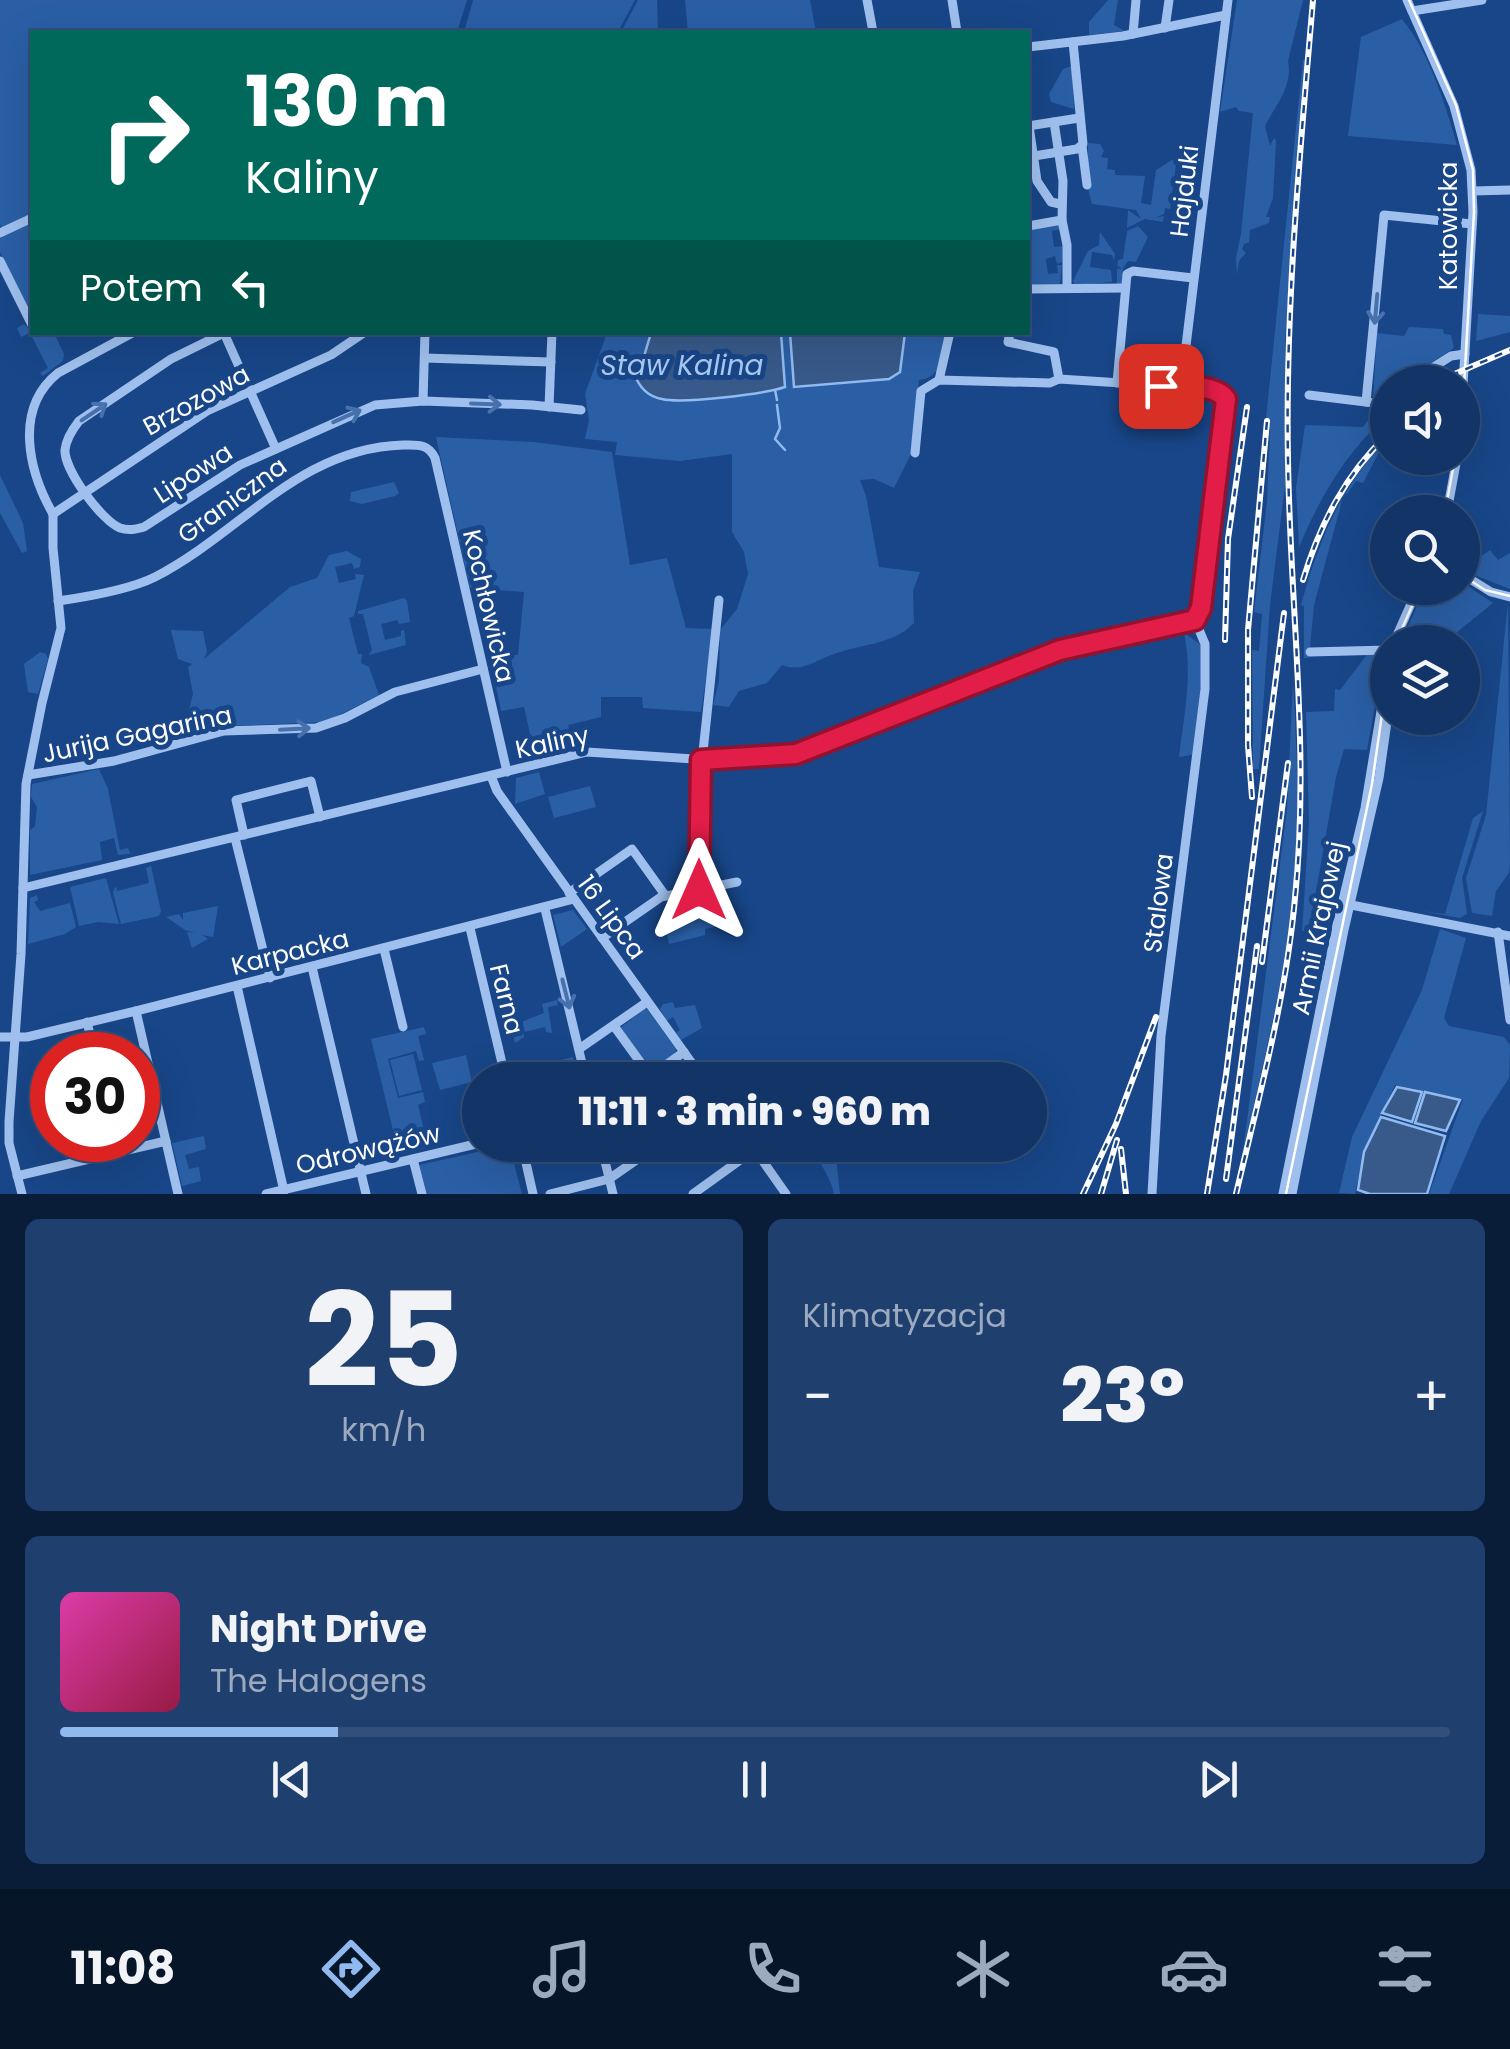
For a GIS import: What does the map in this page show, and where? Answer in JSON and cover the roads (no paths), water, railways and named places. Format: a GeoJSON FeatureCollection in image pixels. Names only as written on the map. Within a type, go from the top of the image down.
{"type":"FeatureCollection","features":[{"type":"Feature","properties":{"kind":"street"},"geometry":{"type":"LineString","coordinates":[[867,0],[873,30]]}},
{"type":"Feature","properties":{"kind":"street"},"geometry":{"type":"LineString","coordinates":[[952,0],[957,30]]}},
{"type":"Feature","properties":{"kind":"street"},"geometry":{"type":"LineString","coordinates":[[1133,34],[1136,0]]}},
{"type":"Feature","properties":{"kind":"street"},"geometry":{"type":"LineString","coordinates":[[1165,28],[1170,0]]}},
{"type":"Feature","properties":{"kind":"street","name":"Hajduki"},"geometry":{"type":"LineString","coordinates":[[1181,387],[1228,0]]}},
{"type":"Feature","properties":{"kind":"street","name":"Katowicka"},"geometry":{"type":"LineString","coordinates":[[1407,0],[1458,116],[1469,157],[1473,191],[1464,365]]}},
{"type":"Feature","properties":{"kind":"street"},"geometry":{"type":"LineString","coordinates":[[1412,11],[1482,0]]}},
{"type":"Feature","properties":{"kind":"street"},"geometry":{"type":"LineString","coordinates":[[1030,47],[1133,34],[1226,15]]}},
{"type":"Feature","properties":{"kind":"street"},"geometry":{"type":"LineString","coordinates":[[1073,42],[1087,184]]}},
{"type":"Feature","properties":{"kind":"street"},"geometry":{"type":"LineString","coordinates":[[1030,126],[1079,118]]}},
{"type":"Feature","properties":{"kind":"street"},"geometry":{"type":"LineString","coordinates":[[1054,122],[1060,152],[1067,288]]}},
{"type":"Feature","properties":{"kind":"street"},"geometry":{"type":"LineString","coordinates":[[1060,204],[1051,202],[1038,184],[1031,157],[1082,146]]}},
{"type":"Feature","properties":{"kind":"street"},"geometry":{"type":"LineString","coordinates":[[1473,191],[1510,190]]}},
{"type":"Feature","properties":{"kind":"street"},"geometry":{"type":"LineString","coordinates":[[1366,402],[1384,215],[1472,224]]}},
{"type":"Feature","properties":{"kind":"street"},"geometry":{"type":"LineString","coordinates":[[0,233],[30,219]]}},
{"type":"Feature","properties":{"kind":"street"},"geometry":{"type":"LineString","coordinates":[[1030,226],[1062,220]]}},
{"type":"Feature","properties":{"kind":"street"},"geometry":{"type":"LineString","coordinates":[[0,261],[30,321]]}},
{"type":"Feature","properties":{"kind":"street"},"geometry":{"type":"LineString","coordinates":[[1117,383],[1127,274],[1133,271],[1193,278]]}},
{"type":"Feature","properties":{"kind":"street"},"geometry":{"type":"LineString","coordinates":[[1030,289],[1125,288]]}},
{"type":"Feature","properties":{"kind":"street"},"geometry":{"type":"LineString","coordinates":[[22,1194],[9,1143],[28,775],[60,639],[53,514],[30,460],[31,428],[36,406],[48,383],[121,335]]}},
{"type":"Feature","properties":{"kind":"street","name":"Lipowa"},"geometry":{"type":"LineString","coordinates":[[221,335],[171,358],[76,424],[68,437],[65,456],[86,492],[111,523],[138,528],[154,522],[240,465],[388,402],[581,410]]}},
{"type":"Feature","properties":{"kind":"street"},"geometry":{"type":"LineString","coordinates":[[226,335],[276,449]]}},
{"type":"Feature","properties":{"kind":"street","name":"Brzozowa"},"geometry":{"type":"LineString","coordinates":[[53,514],[207,411],[331,355],[360,335]]}},
{"type":"Feature","properties":{"kind":"street"},"geometry":{"type":"LineString","coordinates":[[424,401],[426,335]]}},
{"type":"Feature","properties":{"kind":"street"},"geometry":{"type":"LineString","coordinates":[[549,408],[552,335]]}},
{"type":"Feature","properties":{"kind":"street"},"geometry":{"type":"LineString","coordinates":[[939,380],[949,335]]}},
{"type":"Feature","properties":{"kind":"street"},"geometry":{"type":"LineString","coordinates":[[1009,335],[1008,342],[1054,352],[1059,380]]}},
{"type":"Feature","properties":{"kind":"street"},"geometry":{"type":"LineString","coordinates":[[1437,365],[1451,356],[1465,354]]}},
{"type":"Feature","properties":{"kind":"street"},"geometry":{"type":"LineString","coordinates":[[425,358],[551,362]]}},
{"type":"Feature","properties":{"kind":"street"},"geometry":{"type":"LineString","coordinates":[[914,453],[922,391],[939,380],[1059,380],[1224,393],[1227,404],[1201,608],[1195,620]]}},
{"type":"Feature","properties":{"kind":"street"},"geometry":{"type":"LineString","coordinates":[[1309,395],[1370,401]]}},
{"type":"Feature","properties":{"kind":"street","name":"Graniczna"},"geometry":{"type":"LineString","coordinates":[[58,601],[153,578],[276,491],[326,462],[390,446],[424,446],[431,450]]}},
{"type":"Feature","properties":{"kind":"street","name":"Kochłowicka"},"geometry":{"type":"LineString","coordinates":[[431,450],[507,772]]}},
{"type":"Feature","properties":{"kind":"street"},"geometry":{"type":"LineString","coordinates":[[1480,585],[1510,597]]}},
{"type":"Feature","properties":{"kind":"street"},"geometry":{"type":"LineString","coordinates":[[699,890],[701,760],[719,600]]}},
{"type":"Feature","properties":{"kind":"street","name":"Kaliny"},"geometry":{"type":"LineString","coordinates":[[24,888],[587,752],[701,760],[796,754],[1060,650],[1195,620]]}},
{"type":"Feature","properties":{"kind":"street","name":"Stalowa"},"geometry":{"type":"LineString","coordinates":[[1152,1194],[1161,1036],[1205,689],[1205,644],[1195,620]]}},
{"type":"Feature","properties":{"kind":"street"},"geometry":{"type":"LineString","coordinates":[[1310,652],[1370,650]]}},
{"type":"Feature","properties":{"kind":"street","name":"Jurija Gagarina"},"geometry":{"type":"LineString","coordinates":[[28,775],[114,761],[224,731],[316,728],[395,692],[483,669]]}},
{"type":"Feature","properties":{"kind":"street","name":"Armii Krajowej"},"geometry":{"type":"LineString","coordinates":[[1283,1194],[1291,1186],[1380,735]]}},
{"type":"Feature","properties":{"kind":"street","name":"Armii Krajowej"},"geometry":{"type":"LineString","coordinates":[[1379,747],[1382,735]]}},
{"type":"Feature","properties":{"kind":"street","name":"16 Lipca"},"geometry":{"type":"LineString","coordinates":[[491,776],[497,791],[691,1062]]}},
{"type":"Feature","properties":{"kind":"street"},"geometry":{"type":"LineString","coordinates":[[270,978],[236,800],[311,781],[320,818]]}},
{"type":"Feature","properties":{"kind":"street","name":"Karpacka"},"geometry":{"type":"LineString","coordinates":[[0,1037],[136,1011],[545,909],[572,896],[632,849],[665,895]]}},
{"type":"Feature","properties":{"kind":"street"},"geometry":{"type":"LineString","coordinates":[[602,938],[665,895],[736,882]]}},
{"type":"Feature","properties":{"kind":"street"},"geometry":{"type":"LineString","coordinates":[[1346,904],[1510,932]]}},
{"type":"Feature","properties":{"kind":"street"},"geometry":{"type":"LineString","coordinates":[[545,909],[582,1062]]}},
{"type":"Feature","properties":{"kind":"street","name":"Farna"},"geometry":{"type":"LineString","coordinates":[[470,928],[502,1062]]}},
{"type":"Feature","properties":{"kind":"street"},"geometry":{"type":"LineString","coordinates":[[1498,932],[1510,1020]]}},
{"type":"Feature","properties":{"kind":"street"},"geometry":{"type":"LineString","coordinates":[[384,949],[403,1027]]}},
{"type":"Feature","properties":{"kind":"street"},"geometry":{"type":"LineString","coordinates":[[312,967],[366,1194]]}},
{"type":"Feature","properties":{"kind":"street"},"geometry":{"type":"LineString","coordinates":[[238,986],[284,1192]]}},
{"type":"Feature","properties":{"kind":"street"},"geometry":{"type":"LineString","coordinates":[[579,1049],[647,1002]]}},
{"type":"Feature","properties":{"kind":"street"},"geometry":{"type":"LineString","coordinates":[[136,1011],[178,1194]]}},
{"type":"Feature","properties":{"kind":"street"},"geometry":{"type":"LineString","coordinates":[[87,1022],[89,1032]]}},
{"type":"Feature","properties":{"kind":"street"},"geometry":{"type":"LineString","coordinates":[[614,1026],[638,1062]]}},
{"type":"Feature","properties":{"kind":"street"},"geometry":{"type":"LineString","coordinates":[[670,1062],[684,1052]]}},
{"type":"Feature","properties":{"kind":"street"},"geometry":{"type":"LineString","coordinates":[[160,1142],[166,1140]]}},
{"type":"Feature","properties":{"kind":"street","name":"Odrowążów"},"geometry":{"type":"LineString","coordinates":[[266,1194],[462,1147]]}},
{"type":"Feature","properties":{"kind":"street"},"geometry":{"type":"LineString","coordinates":[[414,1159],[422,1194]]}},
{"type":"Feature","properties":{"kind":"street"},"geometry":{"type":"LineString","coordinates":[[17,1176],[76,1162]]}},
{"type":"Feature","properties":{"kind":"street"},"geometry":{"type":"LineString","coordinates":[[526,1162],[533,1194]]}},
{"type":"Feature","properties":{"kind":"street"},"geometry":{"type":"LineString","coordinates":[[605,1162],[612,1194]]}},
{"type":"Feature","properties":{"kind":"street"},"geometry":{"type":"LineString","coordinates":[[550,1194],[609,1178],[633,1162]]}},
{"type":"Feature","properties":{"kind":"street"},"geometry":{"type":"LineString","coordinates":[[693,1194],[734,1162]]}},
{"type":"Feature","properties":{"kind":"street"},"geometry":{"type":"LineString","coordinates":[[764,1162],[786,1194]]}},
{"type":"Feature","properties":{"kind":"water","name":"Staw Kalina"},"geometry":{"type":"Polygon","coordinates":[[[650,335],[781,335],[785,387],[760,393],[672,400],[654,397],[637,380],[650,335]]]}},
{"type":"Feature","properties":{"kind":"water","name":"Staw Kalina"},"geometry":{"type":"Polygon","coordinates":[[[790,335],[905,335],[900,372],[889,379],[794,387],[790,335]]]}},
{"type":"Feature","properties":{"kind":"water"},"geometry":{"type":"Polygon","coordinates":[[[1397,1087],[1422,1092],[1412,1122],[1382,1113],[1397,1087]]]}},
{"type":"Feature","properties":{"kind":"water"},"geometry":{"type":"Polygon","coordinates":[[[1425,1092],[1460,1100],[1446,1131],[1415,1123],[1425,1092]]]}},
{"type":"Feature","properties":{"kind":"water"},"geometry":{"type":"Polygon","coordinates":[[[1381,1117],[1445,1136],[1427,1194],[1370,1194],[1358,1190],[1364,1152],[1381,1117]]]}},
{"type":"Feature","properties":{"kind":"waterway"},"geometry":{"type":"LineString","coordinates":[[775,390],[777,400]]}},
{"type":"Feature","properties":{"kind":"waterway"},"geometry":{"type":"LineString","coordinates":[[777,405],[780,428],[775,439],[785,450]]}},
{"type":"Feature","properties":{"kind":"tram line"},"geometry":{"type":"LineString","coordinates":[[1409,0],[1456,105],[1473,170],[1465,365]]}},
{"type":"Feature","properties":{"kind":"tram line"},"geometry":{"type":"LineString","coordinates":[[1448,495],[1452,475]]}},
{"type":"Feature","properties":{"kind":"tram line"},"geometry":{"type":"LineString","coordinates":[[1480,587],[1510,596]]}},
{"type":"Feature","properties":{"kind":"tram line"},"geometry":{"type":"LineString","coordinates":[[1404,625],[1412,605]]}},
{"type":"Feature","properties":{"kind":"tram line"},"geometry":{"type":"LineString","coordinates":[[1286,1194],[1379,735]]}},
{"type":"Feature","properties":{"kind":"railway"},"geometry":{"type":"LineString","coordinates":[[1236,1194],[1285,973],[1299,843],[1300,734],[1289,515],[1288,403],[1294,230],[1313,0]]}},
{"type":"Feature","properties":{"kind":"railway"},"geometry":{"type":"LineString","coordinates":[[1475,365],[1510,350]]}},
{"type":"Feature","properties":{"kind":"railway"},"geometry":{"type":"LineString","coordinates":[[1225,640],[1228,539],[1247,407]]}},
{"type":"Feature","properties":{"kind":"railway"},"geometry":{"type":"LineString","coordinates":[[1252,797],[1248,630],[1267,421]]}},
{"type":"Feature","properties":{"kind":"railway"},"geometry":{"type":"LineString","coordinates":[[1303,580],[1336,501],[1370,453]]}},
{"type":"Feature","properties":{"kind":"railway"},"geometry":{"type":"LineString","coordinates":[[1207,1194],[1226,1075],[1284,613]]}},
{"type":"Feature","properties":{"kind":"railway"},"geometry":{"type":"LineString","coordinates":[[1262,962],[1288,763]]}},
{"type":"Feature","properties":{"kind":"railway"},"geometry":{"type":"LineString","coordinates":[[1226,1179],[1257,946]]}},
{"type":"Feature","properties":{"kind":"railway"},"geometry":{"type":"LineString","coordinates":[[1083,1194],[1116,1124],[1156,1017]]}},
{"type":"Feature","properties":{"kind":"railway"},"geometry":{"type":"LineString","coordinates":[[1101,1194],[1117,1140]]}},
{"type":"Feature","properties":{"kind":"railway"},"geometry":{"type":"LineString","coordinates":[[1121,1149],[1126,1194]]}}]}
